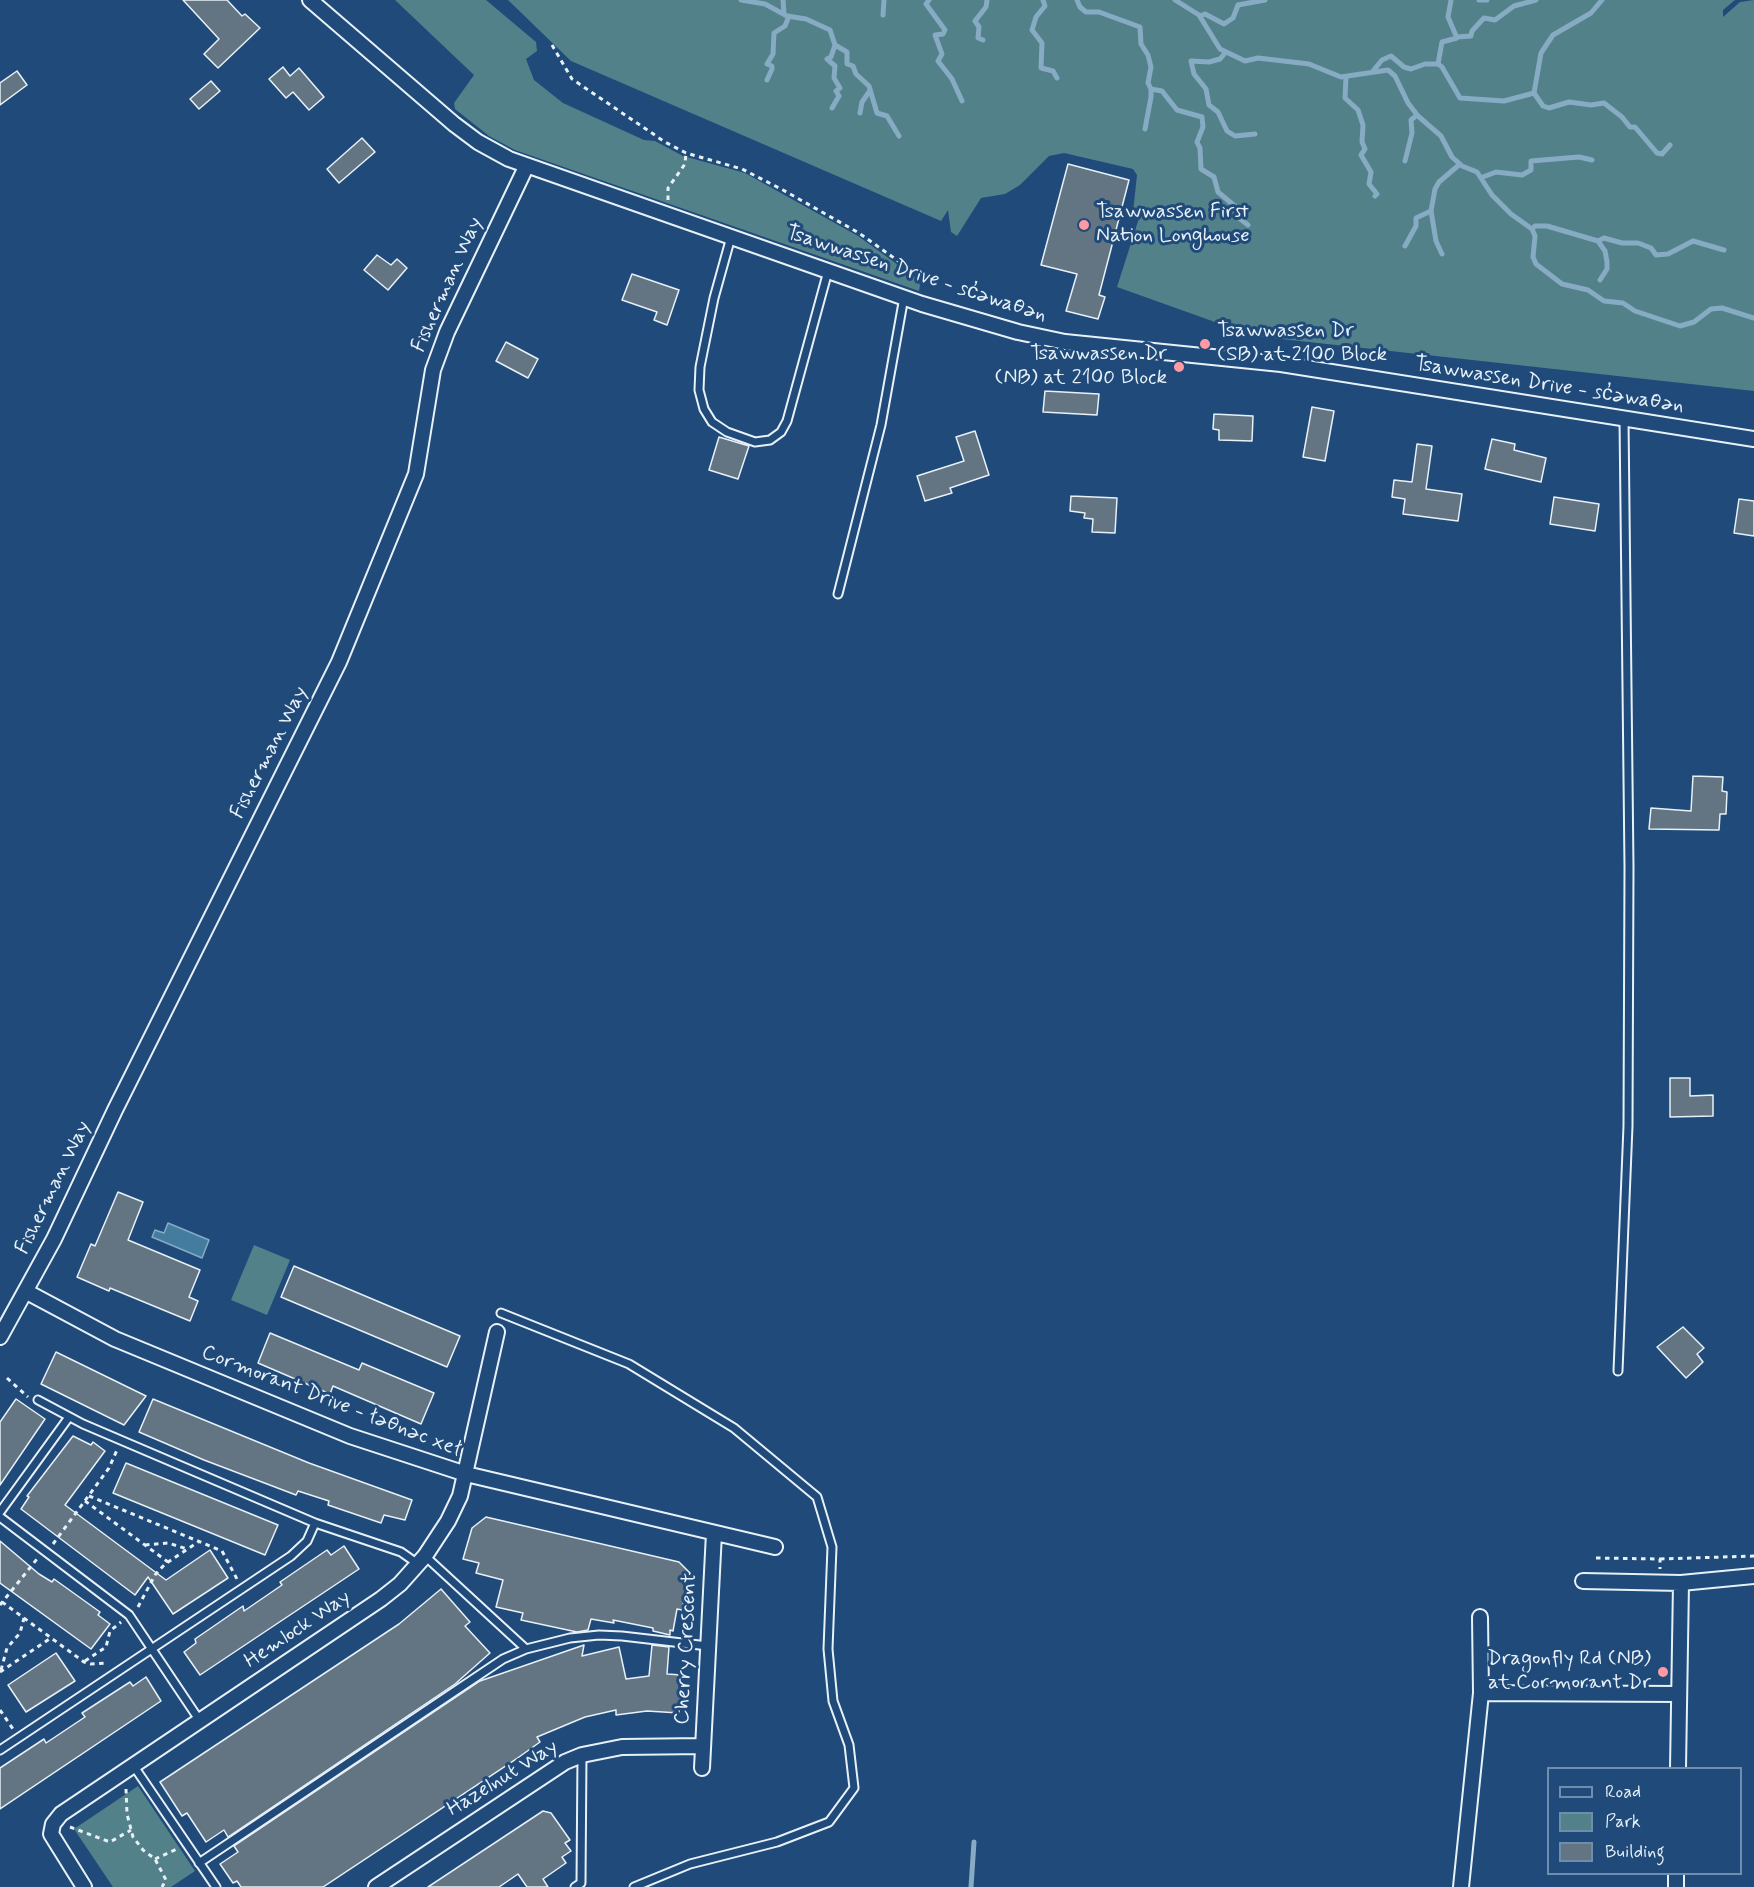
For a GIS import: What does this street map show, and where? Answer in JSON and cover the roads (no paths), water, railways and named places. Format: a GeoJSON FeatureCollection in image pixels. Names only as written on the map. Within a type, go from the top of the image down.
{"type":"FeatureCollection","features":[{"type":"Feature","properties":{"kind":"street","name":"Tsawwassen Drive - sc̓əwaθən"},"geometry":{"type":"LineString","coordinates":[[310,0],[454,124],[478,142],[526,167],[904,297],[1018,332],[1065,342],[1281,364],[1754,439]]}},
{"type":"Feature","properties":{"kind":"street","name":"Fisherman Way"},"geometry":{"type":"LineString","coordinates":[[0,1337],[27,1292],[339,662],[416,474],[433,370],[440,351],[526,167]]}},
{"type":"Feature","properties":{"kind":"street","name":"Cormorant Drive - łəθnəc xeł"},"geometry":{"type":"LineString","coordinates":[[27,1292],[115,1339],[233,1390],[350,1436],[466,1474],[775,1547]]}},
{"type":"Feature","properties":{"kind":"street","name":"Hemlock Way"},"geometry":{"type":"LineString","coordinates":[[84,1887],[51,1834],[53,1824],[61,1814],[381,1599],[422,1560],[448,1521],[460,1496],[497,1332]]}},
{"type":"Feature","properties":{"kind":"street","name":"Cherry Crescent"},"geometry":{"type":"LineString","coordinates":[[702,1768],[714,1533]]}},
{"type":"Feature","properties":{"kind":"street"},"geometry":{"type":"LineString","coordinates":[[1583,1581],[1681,1583],[1754,1576]]}},
{"type":"Feature","properties":{"kind":"street"},"geometry":{"type":"LineString","coordinates":[[1678,1767],[1681,1583]]}},
{"type":"Feature","properties":{"kind":"street"},"geometry":{"type":"LineString","coordinates":[[1461,1887],[1481,1693],[1480,1617]]}},
{"type":"Feature","properties":{"kind":"street"},"geometry":{"type":"LineString","coordinates":[[1481,1693],[1679,1694]]}},
{"type":"Feature","properties":{"kind":"street","name":"Hazelnut Way"},"geometry":{"type":"LineString","coordinates":[[376,1887],[549,1771],[582,1755],[622,1748],[703,1746]]}},
{"type":"Feature","properties":{"kind":"lane"},"geometry":{"type":"LineString","coordinates":[[731,237],[714,297],[700,367],[699,390],[704,409],[712,422],[727,432],[755,442],[770,440],[781,432],[787,421],[828,271]]}},
{"type":"Feature","properties":{"kind":"lane"},"geometry":{"type":"LineString","coordinates":[[838,594],[881,425],[904,297]]}},
{"type":"Feature","properties":{"kind":"lane"},"geometry":{"type":"LineString","coordinates":[[1618,1371],[1628,1126],[1629,867],[1624,419]]}},
{"type":"Feature","properties":{"kind":"lane"},"geometry":{"type":"LineString","coordinates":[[501,1313],[628,1364],[735,1428],[817,1497],[832,1547],[828,1649],[833,1701],[849,1746],[854,1788],[829,1822],[777,1842],[690,1864],[634,1887]]}},
{"type":"Feature","properties":{"kind":"lane"},"geometry":{"type":"LineString","coordinates":[[38,1400],[69,1417],[315,1523],[422,1560],[526,1649]]}},
{"type":"Feature","properties":{"kind":"lane"},"geometry":{"type":"LineString","coordinates":[[0,1512],[69,1417]]}},
{"type":"Feature","properties":{"kind":"lane"},"geometry":{"type":"LineString","coordinates":[[0,1517],[126,1612],[200,1721]]}},
{"type":"Feature","properties":{"kind":"lane"},"geometry":{"type":"LineString","coordinates":[[0,1750],[291,1556],[306,1541],[315,1523]]}},
{"type":"Feature","properties":{"kind":"lane"},"geometry":{"type":"LineString","coordinates":[[199,1863],[503,1659],[526,1649],[561,1640],[599,1635],[622,1635],[708,1646]]}},
{"type":"Feature","properties":{"kind":"lane"},"geometry":{"type":"LineString","coordinates":[[575,1887],[581,1883],[582,1755]]}},
{"type":"Feature","properties":{"kind":"lane"},"geometry":{"type":"LineString","coordinates":[[134,1765],[216,1887]]}},
{"type":"Feature","properties":{"kind":"water"},"geometry":{"type":"Polygon","coordinates":[[[168,1223],[209,1240],[202,1258],[152,1237],[155,1230],[164,1233],[168,1223]]]}},
{"type":"Feature","properties":{"kind":"waterway"},"geometry":{"type":"LineString","coordinates":[[741,0],[765,4],[787,16],[806,19],[830,30],[835,45],[847,52],[847,64],[853,66],[856,74],[869,86],[877,113],[887,116],[899,136]]}},
{"type":"Feature","properties":{"kind":"waterway"},"geometry":{"type":"LineString","coordinates":[[783,0],[784,14]]}},
{"type":"Feature","properties":{"kind":"waterway"},"geometry":{"type":"LineString","coordinates":[[883,15],[884,0]]}},
{"type":"Feature","properties":{"kind":"waterway"},"geometry":{"type":"LineString","coordinates":[[929,0],[926,4],[945,30],[943,34],[935,35],[942,54],[938,61],[952,79],[962,101]]}},
{"type":"Feature","properties":{"kind":"waterway"},"geometry":{"type":"LineString","coordinates":[[983,40],[978,38],[979,27],[975,21],[986,7],[987,0]]}},
{"type":"Feature","properties":{"kind":"waterway"},"geometry":{"type":"LineString","coordinates":[[1043,0],[1045,6],[1036,17],[1032,30],[1042,43],[1041,68],[1053,71],[1057,78]]}},
{"type":"Feature","properties":{"kind":"waterway"},"geometry":{"type":"LineString","coordinates":[[1077,0],[1086,12],[1099,12],[1140,27],[1141,44],[1148,55],[1151,67],[1148,83],[1151,97],[1145,129]]}},
{"type":"Feature","properties":{"kind":"waterway"},"geometry":{"type":"LineString","coordinates":[[1175,0],[1199,15],[1220,49],[1245,61],[1258,58],[1309,64],[1341,77],[1388,70],[1395,76],[1408,103],[1418,116],[1441,136],[1452,157],[1462,166],[1477,172],[1492,195],[1511,214],[1532,229],[1535,236],[1533,257],[1536,264],[1562,284],[1588,290],[1604,301],[1623,303],[1635,311],[1680,326],[1694,322],[1711,309],[1722,308],[1754,318]]}},
{"type":"Feature","properties":{"kind":"waterway"},"geometry":{"type":"LineString","coordinates":[[1200,16],[1205,14],[1224,24],[1233,18],[1238,5],[1265,0]]}},
{"type":"Feature","properties":{"kind":"waterway"},"geometry":{"type":"LineString","coordinates":[[1438,64],[1442,42],[1457,38],[1448,17],[1451,0]]}},
{"type":"Feature","properties":{"kind":"waterway"},"geometry":{"type":"LineString","coordinates":[[1479,0],[1487,0]]}},
{"type":"Feature","properties":{"kind":"waterway"},"geometry":{"type":"LineString","coordinates":[[1457,37],[1471,36],[1472,31],[1484,18],[1495,20],[1514,6],[1536,0]]}},
{"type":"Feature","properties":{"kind":"waterway"},"geometry":{"type":"LineString","coordinates":[[1534,93],[1541,53],[1553,35],[1591,13],[1602,0]]}},
{"type":"Feature","properties":{"kind":"waterway"},"geometry":{"type":"LineString","coordinates":[[767,80],[772,69],[772,66],[767,64],[773,54],[774,33],[785,26],[789,16]]}},
{"type":"Feature","properties":{"kind":"waterway"},"geometry":{"type":"LineString","coordinates":[[832,108],[839,96],[836,91],[840,88],[834,78],[835,66],[827,59],[831,57],[835,45]]}},
{"type":"Feature","properties":{"kind":"waterway"},"geometry":{"type":"LineString","coordinates":[[1225,53],[1220,59],[1209,62],[1191,61],[1194,74],[1206,89],[1209,105],[1218,112],[1227,131],[1235,136],[1255,134]]}},
{"type":"Feature","properties":{"kind":"waterway"},"geometry":{"type":"LineString","coordinates":[[1373,71],[1382,60],[1391,56],[1404,67],[1411,69],[1425,64],[1438,64],[1460,98],[1504,101],[1534,93]]}},
{"type":"Feature","properties":{"kind":"waterway"},"geometry":{"type":"LineString","coordinates":[[1346,77],[1345,98],[1358,110],[1363,125],[1362,142],[1365,149],[1361,155],[1371,172],[1369,184],[1377,194],[1375,196]]}},
{"type":"Feature","properties":{"kind":"waterway"},"geometry":{"type":"LineString","coordinates":[[1151,89],[1162,91],[1177,110],[1202,117],[1203,127],[1197,142],[1200,148],[1201,169],[1214,177],[1218,192],[1236,207],[1239,218],[1248,225]]}},
{"type":"Feature","properties":{"kind":"waterway"},"geometry":{"type":"LineString","coordinates":[[860,113],[862,102],[869,92]]}},
{"type":"Feature","properties":{"kind":"waterway"},"geometry":{"type":"LineString","coordinates":[[1534,93],[1543,106],[1549,108],[1569,102],[1591,105],[1604,103],[1622,117],[1630,127],[1635,127],[1657,153],[1662,154],[1670,145]]}},
{"type":"Feature","properties":{"kind":"waterway"},"geometry":{"type":"LineString","coordinates":[[1405,161],[1412,133],[1411,120],[1417,115]]}},
{"type":"Feature","properties":{"kind":"waterway"},"geometry":{"type":"LineString","coordinates":[[1483,177],[1496,172],[1522,175],[1531,170],[1531,161],[1579,157],[1592,160]]}},
{"type":"Feature","properties":{"kind":"waterway"},"geometry":{"type":"LineString","coordinates":[[1442,254],[1436,241],[1431,211],[1435,189],[1439,182],[1460,164]]}},
{"type":"Feature","properties":{"kind":"waterway"},"geometry":{"type":"LineString","coordinates":[[1405,246],[1416,226],[1416,218],[1431,211]]}},
{"type":"Feature","properties":{"kind":"waterway"},"geometry":{"type":"LineString","coordinates":[[1532,229],[1535,226],[1547,226],[1598,241],[1604,238],[1622,243],[1638,243],[1651,248],[1656,255],[1668,254],[1693,241],[1724,250]]}},
{"type":"Feature","properties":{"kind":"waterway"},"geometry":{"type":"LineString","coordinates":[[1598,241],[1605,251],[1607,262],[1607,269],[1600,280]]}},
{"type":"Feature","properties":{"kind":"waterway"},"geometry":{"type":"LineString","coordinates":[[971,1887],[974,1842]]}},
{"type":"Feature","properties":{"kind":"place","name":"Tsawwassen First Nation Longhouse"},"geometry":{"type":"Point","coordinates":[1084,225]}},
{"type":"Feature","properties":{"kind":"place","name":"Tsawwassen Dr (SB) at 2100 Block"},"geometry":{"type":"Point","coordinates":[1205,344]}},
{"type":"Feature","properties":{"kind":"place","name":"Tsawwassen Dr (NB) at 2100 Block"},"geometry":{"type":"Point","coordinates":[1179,367]}},
{"type":"Feature","properties":{"kind":"place","name":"Dragonfly Rd (NB) at Cormorant Dr"},"geometry":{"type":"Point","coordinates":[1663,1672]}}]}
